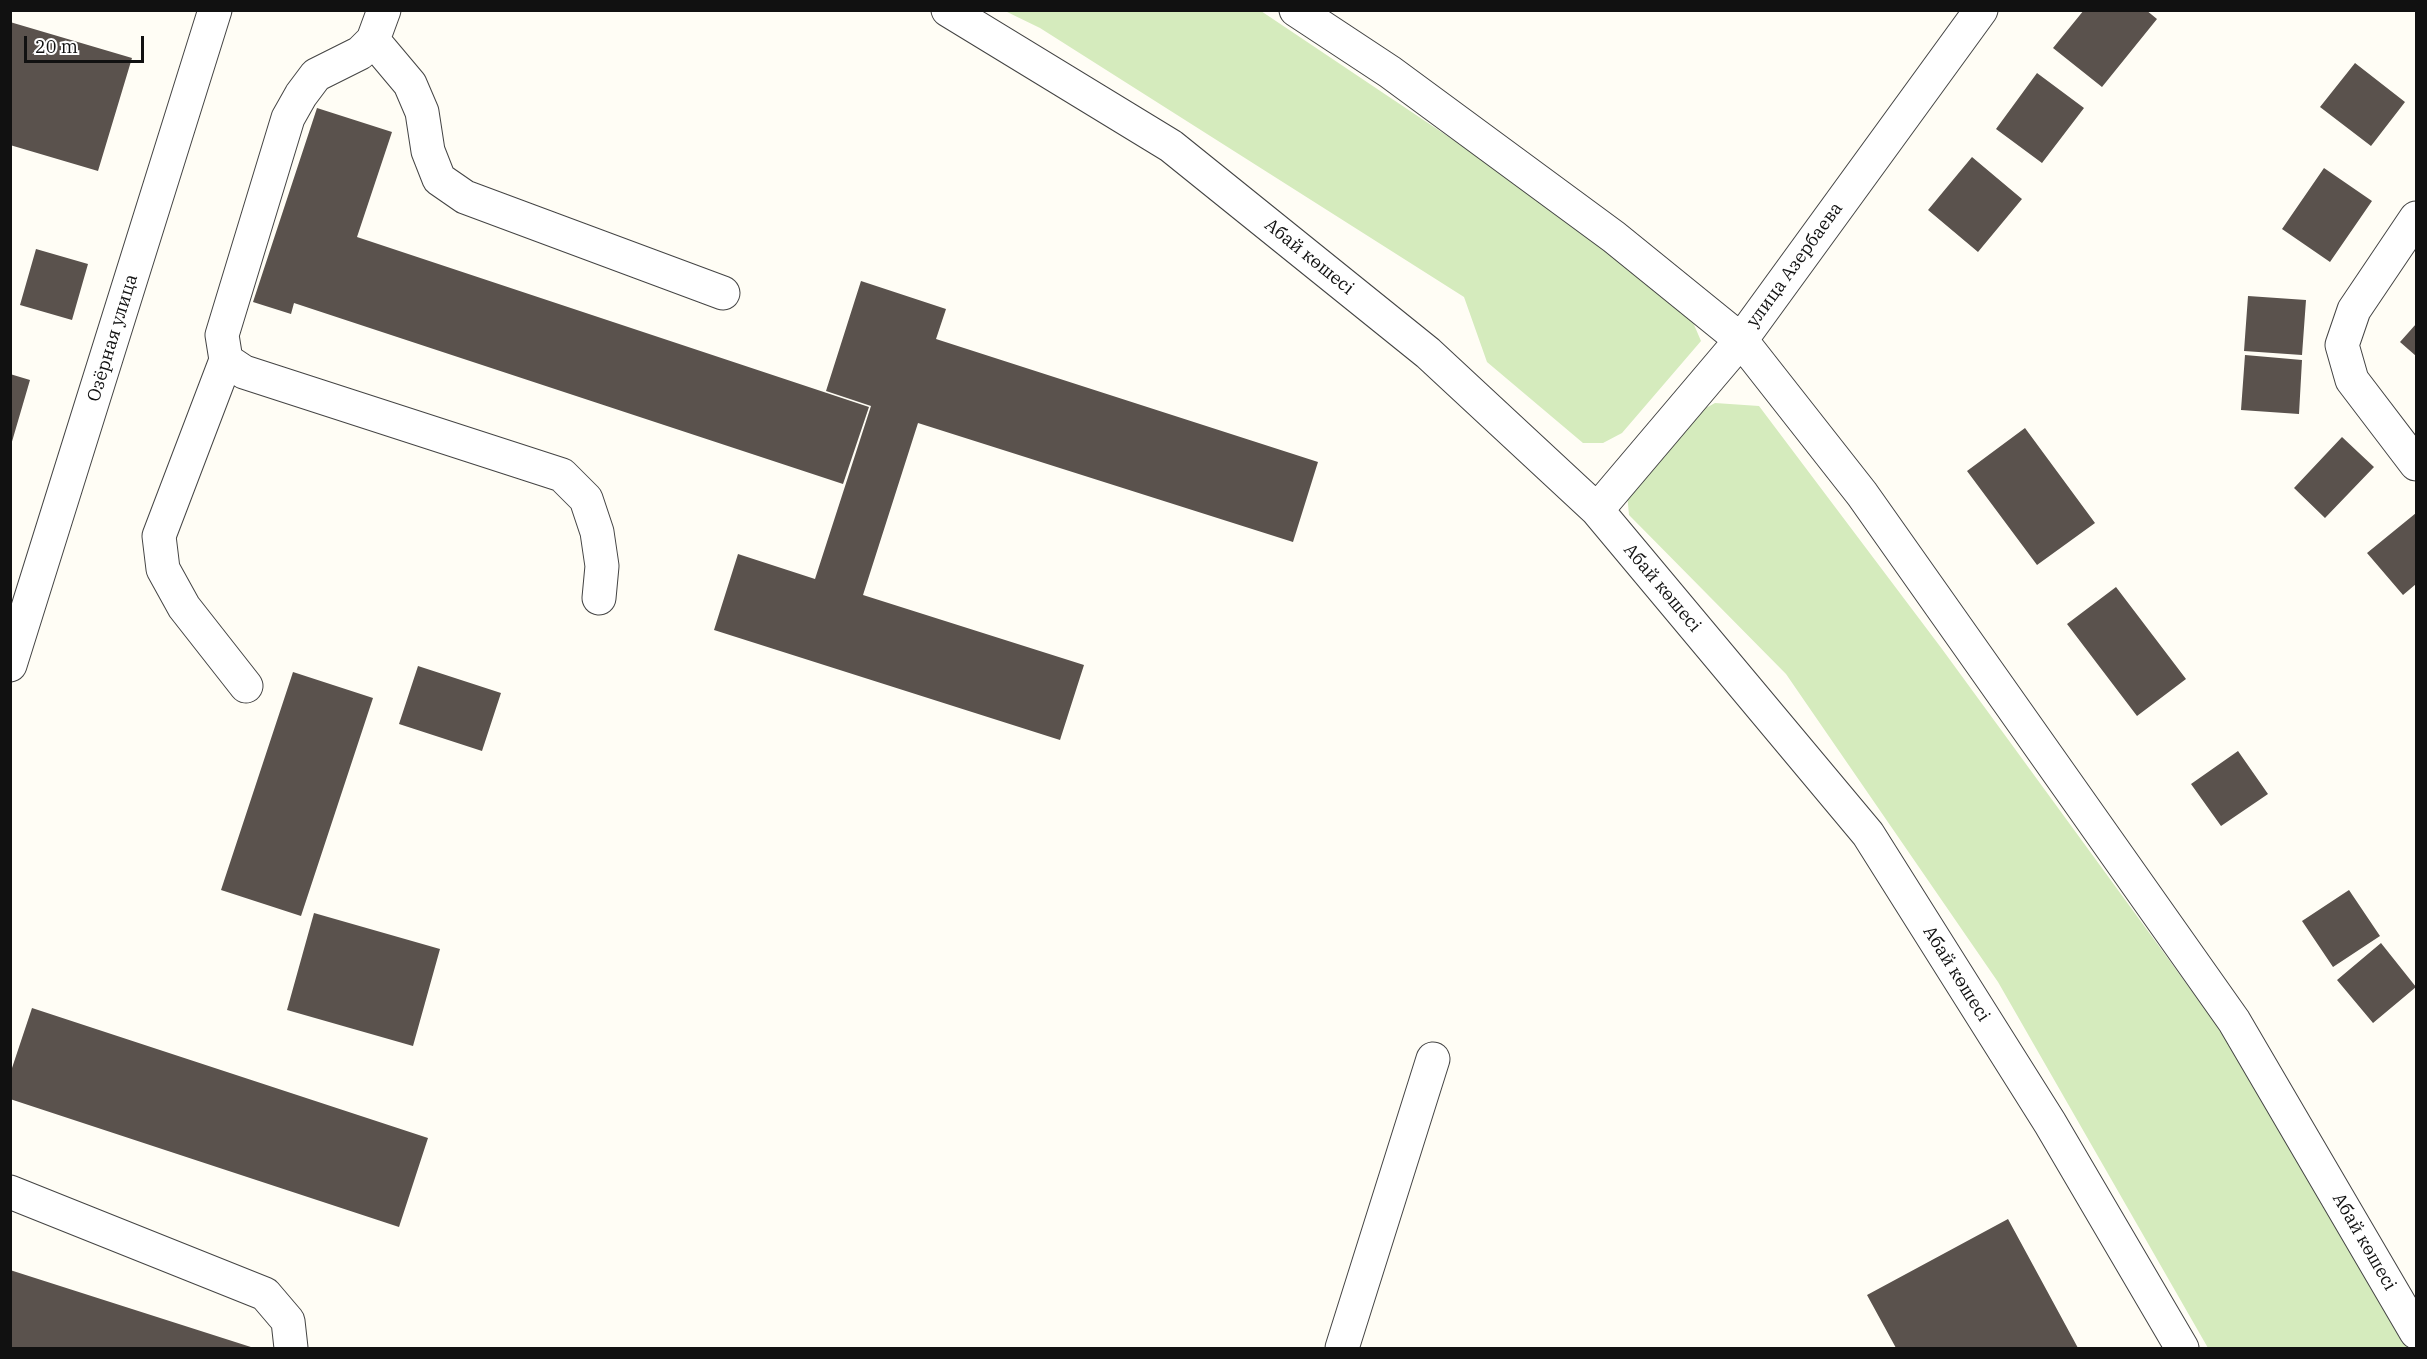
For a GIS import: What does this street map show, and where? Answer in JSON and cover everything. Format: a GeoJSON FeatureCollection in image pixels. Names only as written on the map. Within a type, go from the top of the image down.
{"type":"FeatureCollection","features":[{"type":"Feature","properties":{"kind":"street","name":"Озёрная улица"},"geometry":{"type":"LineString","coordinates":[[10,665],[215,10]]}},
{"type":"Feature","properties":{"kind":"street","name":"Абай көшесі"},"geometry":{"type":"LineString","coordinates":[[948,10],[1171,146],[1428,353],[1597,510],[1868,834],[2050,1123],[2182,1348]]}},
{"type":"Feature","properties":{"kind":"street","name":"Абай көшесі"},"geometry":{"type":"LineString","coordinates":[[1296,10],[1390,72],[1605,230],[1741,340],[1862,494],[2234,1022],[2416,1332]]}},
{"type":"Feature","properties":{"kind":"street","name":"улица Азербаева"},"geometry":{"type":"LineString","coordinates":[[1597,510],[1741,340],[1981,10]]}},
{"type":"Feature","properties":{"kind":"street"},"geometry":{"type":"LineString","coordinates":[[246,686],[184,607],[163,569],[159,536],[225,360],[222,335],[288,118],[316,75],[360,53],[379,25],[422,112],[428,151],[439,179],[465,197],[723,293]]}},
{"type":"Feature","properties":{"kind":"street"},"geometry":{"type":"LineString","coordinates":[[2416,218],[2354,310],[2342,345],[2352,380],[2416,464]]}},
{"type":"Feature","properties":{"kind":"street"},"geometry":{"type":"LineString","coordinates":[[225,360],[244,372],[562,475],[586,499],[597,532],[602,566],[599,598]]}},
{"type":"Feature","properties":{"kind":"street"},"geometry":{"type":"LineString","coordinates":[[1342,1348],[1433,1059]]}},
{"type":"Feature","properties":{"kind":"street"},"geometry":{"type":"LineString","coordinates":[[10,1192],[266,1294],[288,1320],[291,1348]]}},
{"type":"Feature","properties":{"kind":"green space"},"geometry":{"type":"Polygon","coordinates":[[[1005,11],[1261,11],[1513,180],[1686,306],[1701,341],[1622,433],[1603,443],[1583,443],[1487,362],[1464,297],[1040,28],[1005,11]]]}},
{"type":"Feature","properties":{"kind":"green space"},"geometry":{"type":"Polygon","coordinates":[[[1715,403],[1759,406],[1942,649],[2264,1090],[2414,1348],[2208,1348],[1998,982],[1786,674],[1629,515],[1627,493],[1684,420],[1715,403]]]}},
{"type":"Feature","properties":{"kind":"building"},"geometry":{"type":"Polygon","coordinates":[[[2084,10],[2146,10],[2157,19],[2102,87],[2053,48],[2084,10]]]}},
{"type":"Feature","properties":{"kind":"building"},"geometry":{"type":"Polygon","coordinates":[[[10,22],[132,58],[98,171],[10,145],[10,22]]]}},
{"type":"Feature","properties":{"kind":"building"},"geometry":{"type":"Polygon","coordinates":[[[2355,63],[2405,102],[2371,146],[2320,107],[2355,63]]]}},
{"type":"Feature","properties":{"kind":"building"},"geometry":{"type":"Polygon","coordinates":[[[2037,73],[2084,108],[2042,163],[1996,129],[2037,73]]]}},
{"type":"Feature","properties":{"kind":"building"},"geometry":{"type":"Polygon","coordinates":[[[317,108],[392,132],[357,237],[869,407],[843,484],[294,303],[291,314],[253,302],[317,108]]]}},
{"type":"Feature","properties":{"kind":"building"},"geometry":{"type":"Polygon","coordinates":[[[1972,157],[2022,199],[1978,252],[1928,210],[1972,157]]]}},
{"type":"Feature","properties":{"kind":"building"},"geometry":{"type":"Polygon","coordinates":[[[2324,168],[2372,201],[2330,262],[2282,229],[2324,168]]]}},
{"type":"Feature","properties":{"kind":"building"},"geometry":{"type":"Polygon","coordinates":[[[36,249],[88,264],[72,320],[20,305],[36,249]]]}},
{"type":"Feature","properties":{"kind":"building"},"geometry":{"type":"Polygon","coordinates":[[[861,281],[946,309],[936,339],[1318,462],[1293,542],[918,423],[863,595],[1084,665],[1060,740],[714,630],[738,554],[815,579],[871,406],[826,391],[861,281]]]}},
{"type":"Feature","properties":{"kind":"building"},"geometry":{"type":"Polygon","coordinates":[[[2248,296],[2306,300],[2302,355],[2244,351],[2248,296]]]}},
{"type":"Feature","properties":{"kind":"building"},"geometry":{"type":"Polygon","coordinates":[[[2416,324],[2416,356],[2400,342],[2416,324]]]}},
{"type":"Feature","properties":{"kind":"building"},"geometry":{"type":"Polygon","coordinates":[[[2245,355],[2302,360],[2299,414],[2241,410],[2245,355]]]}},
{"type":"Feature","properties":{"kind":"building"},"geometry":{"type":"Polygon","coordinates":[[[10,374],[30,380],[11,445],[10,445],[10,374]]]}},
{"type":"Feature","properties":{"kind":"building"},"geometry":{"type":"Polygon","coordinates":[[[2025,428],[2095,523],[2037,565],[1967,471],[2025,428]]]}},
{"type":"Feature","properties":{"kind":"building"},"geometry":{"type":"Polygon","coordinates":[[[2342,437],[2374,467],[2325,518],[2294,488],[2342,437]]]}},
{"type":"Feature","properties":{"kind":"building"},"geometry":{"type":"Polygon","coordinates":[[[2416,513],[2416,584],[2403,595],[2367,553],[2416,513]]]}},
{"type":"Feature","properties":{"kind":"building"},"geometry":{"type":"Polygon","coordinates":[[[2116,587],[2186,679],[2137,716],[2067,624],[2116,587]]]}},
{"type":"Feature","properties":{"kind":"building"},"geometry":{"type":"Polygon","coordinates":[[[418,666],[501,693],[482,751],[399,724],[418,666]]]}},
{"type":"Feature","properties":{"kind":"building"},"geometry":{"type":"Polygon","coordinates":[[[293,672],[373,698],[301,916],[221,890],[293,672]]]}},
{"type":"Feature","properties":{"kind":"building"},"geometry":{"type":"Polygon","coordinates":[[[2238,751],[2268,794],[2221,826],[2191,784],[2238,751]]]}},
{"type":"Feature","properties":{"kind":"building"},"geometry":{"type":"Polygon","coordinates":[[[2349,890],[2380,936],[2333,967],[2302,921],[2349,890]]]}},
{"type":"Feature","properties":{"kind":"building"},"geometry":{"type":"Polygon","coordinates":[[[314,913],[440,949],[413,1046],[287,1010],[314,913]]]}},
{"type":"Feature","properties":{"kind":"building"},"geometry":{"type":"Polygon","coordinates":[[[2381,943],[2416,987],[2373,1023],[2337,980],[2381,943]]]}},
{"type":"Feature","properties":{"kind":"building"},"geometry":{"type":"Polygon","coordinates":[[[32,1008],[428,1138],[399,1227],[10,1099],[10,1074],[32,1008]]]}},
{"type":"Feature","properties":{"kind":"building"},"geometry":{"type":"Polygon","coordinates":[[[2008,1219],[2078,1348],[1896,1348],[1867,1295],[2008,1219]]]}},
{"type":"Feature","properties":{"kind":"building"},"geometry":{"type":"Polygon","coordinates":[[[10,1270],[254,1348],[10,1348],[10,1270]]]}}]}
